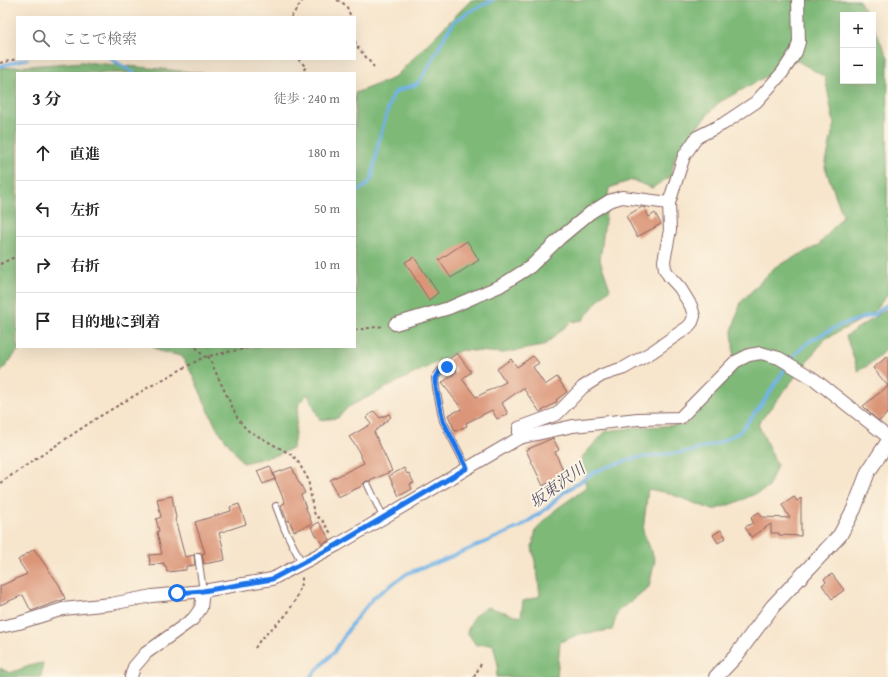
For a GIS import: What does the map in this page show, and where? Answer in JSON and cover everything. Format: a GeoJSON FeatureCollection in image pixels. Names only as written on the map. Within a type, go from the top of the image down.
{"type":"FeatureCollection","features":[{"type":"Feature","properties":{"kind":"street"},"geometry":{"type":"LineString","coordinates":[[519,438],[519,428],[557,414],[584,387],[602,375],[624,368],[652,352],[688,327],[692,322],[694,316],[691,306],[665,269],[665,255],[670,230],[669,203],[684,156],[697,137],[723,124],[756,102],[782,73],[796,52],[799,42],[798,0]]}},
{"type":"Feature","properties":{"kind":"street"},"geometry":{"type":"LineString","coordinates":[[395,324],[449,308],[500,286],[530,267],[560,238],[590,213],[609,200],[622,197],[669,203]]}},
{"type":"Feature","properties":{"kind":"street"},"geometry":{"type":"LineString","coordinates":[[0,627],[19,624],[63,609],[111,604],[152,596],[203,591],[272,579],[337,545],[519,438],[573,426],[638,419],[680,418],[735,362],[749,355],[761,353],[779,358],[814,379],[888,437]]}},
{"type":"Feature","properties":{"kind":"street"},"geometry":{"type":"LineString","coordinates":[[716,677],[735,657],[773,606],[840,535],[854,509],[868,472],[888,442]]}},
{"type":"Feature","properties":{"kind":"street"},"geometry":{"type":"LineString","coordinates":[[131,677],[134,667],[146,653],[193,619],[201,608],[203,591]]}},
{"type":"Feature","properties":{"kind":"lane"},"geometry":{"type":"LineString","coordinates":[[447,367],[440,371],[436,378],[436,388],[443,421],[467,468]]}},
{"type":"Feature","properties":{"kind":"lane"},"geometry":{"type":"LineString","coordinates":[[368,485],[383,517]]}},
{"type":"Feature","properties":{"kind":"lane"},"geometry":{"type":"LineString","coordinates":[[276,506],[285,530],[302,563]]}},
{"type":"Feature","properties":{"kind":"lane"},"geometry":{"type":"LineString","coordinates":[[198,556],[203,591]]}},
{"type":"Feature","properties":{"kind":"path"},"geometry":{"type":"LineString","coordinates":[[292,16],[303,0]]}},
{"type":"Feature","properties":{"kind":"path"},"geometry":{"type":"LineString","coordinates":[[337,0],[346,6],[351,16]]}},
{"type":"Feature","properties":{"kind":"path"},"geometry":{"type":"LineString","coordinates":[[356,45],[374,67]]}},
{"type":"Feature","properties":{"kind":"path"},"geometry":{"type":"LineString","coordinates":[[0,63],[16,59]]}},
{"type":"Feature","properties":{"kind":"path"},"geometry":{"type":"LineString","coordinates":[[299,60],[306,67],[302,72]]}},
{"type":"Feature","properties":{"kind":"path"},"geometry":{"type":"LineString","coordinates":[[0,264],[16,256]]}},
{"type":"Feature","properties":{"kind":"path"},"geometry":{"type":"LineString","coordinates":[[356,330],[395,324]]}},
{"type":"Feature","properties":{"kind":"path"},"geometry":{"type":"LineString","coordinates":[[197,348],[204,357]]}},
{"type":"Feature","properties":{"kind":"path"},"geometry":{"type":"LineString","coordinates":[[0,483],[97,418],[149,387],[204,357],[247,348]]}},
{"type":"Feature","properties":{"kind":"path"},"geometry":{"type":"LineString","coordinates":[[208,356],[238,419],[247,430],[292,455],[297,460],[308,479],[315,515],[322,520],[330,531],[337,545]]}},
{"type":"Feature","properties":{"kind":"path"},"geometry":{"type":"LineString","coordinates":[[255,648],[260,640],[287,614],[296,599],[302,581],[302,563]]}},
{"type":"Feature","properties":{"kind":"path"},"geometry":{"type":"LineString","coordinates":[[474,677],[481,664]]}},
{"type":"Feature","properties":{"kind":"green space"},"geometry":{"type":"Polygon","coordinates":[[[471,0],[859,0],[865,12],[840,12],[840,84],[876,84],[876,33],[888,57],[888,294],[872,314],[825,339],[758,424],[777,465],[768,488],[735,503],[713,510],[668,493],[648,489],[643,531],[655,560],[649,587],[618,611],[612,630],[580,634],[560,642],[557,677],[496,677],[498,665],[493,644],[476,645],[467,632],[474,616],[487,607],[521,617],[523,601],[540,596],[532,547],[536,530],[555,510],[586,488],[582,457],[606,431],[642,427],[685,425],[735,370],[732,331],[741,302],[775,267],[819,245],[843,216],[825,167],[834,124],[825,77],[796,60],[718,103],[695,129],[675,156],[671,176],[652,188],[632,180],[609,188],[600,260],[610,289],[595,304],[583,320],[571,322],[543,346],[503,353],[461,350],[348,407],[338,418],[320,420],[308,394],[299,403],[293,448],[277,455],[243,463],[216,427],[193,376],[182,356],[159,351],[154,348],[356,348],[356,93],[394,78],[471,0]]]}},
{"type":"Feature","properties":{"kind":"green space"},"geometry":{"type":"Polygon","coordinates":[[[83,62],[194,72],[16,72],[16,348],[20,348],[0,373],[0,68],[83,62]]]}},
{"type":"Feature","properties":{"kind":"green space"},"geometry":{"type":"Polygon","coordinates":[[[888,308],[888,348],[867,366],[858,371],[846,336],[888,308]]]}},
{"type":"Feature","properties":{"kind":"green space"},"geometry":{"type":"Polygon","coordinates":[[[43,663],[41,677],[0,677],[0,668],[10,673],[32,665],[43,663]]]}},
{"type":"Feature","properties":{"kind":"building"},"geometry":{"type":"Polygon","coordinates":[[[644,207],[649,217],[655,213],[661,224],[637,237],[626,216],[644,207]]]}},
{"type":"Feature","properties":{"kind":"building"},"geometry":{"type":"Polygon","coordinates":[[[467,241],[479,260],[451,278],[439,260],[467,241]]]}},
{"type":"Feature","properties":{"kind":"building"},"geometry":{"type":"Polygon","coordinates":[[[414,257],[438,293],[429,300],[405,262],[414,257]]]}},
{"type":"Feature","properties":{"kind":"building"},"geometry":{"type":"Polygon","coordinates":[[[457,353],[471,372],[462,379],[476,397],[506,382],[497,369],[511,359],[517,367],[533,356],[539,363],[533,367],[545,385],[557,377],[567,392],[556,400],[557,402],[540,412],[523,388],[502,403],[508,414],[497,419],[492,410],[466,423],[467,426],[455,431],[448,415],[462,409],[442,383],[457,371],[448,360],[457,353]]]}},
{"type":"Feature","properties":{"kind":"building"},"geometry":{"type":"Polygon","coordinates":[[[888,356],[888,386],[873,368],[888,356]]]}},
{"type":"Feature","properties":{"kind":"building"},"geometry":{"type":"Polygon","coordinates":[[[888,386],[888,413],[879,421],[863,406],[888,386]]]}},
{"type":"Feature","properties":{"kind":"building"},"geometry":{"type":"Polygon","coordinates":[[[374,411],[380,418],[389,414],[391,417],[374,432],[392,471],[370,481],[366,481],[360,487],[338,497],[330,480],[364,463],[355,444],[349,437],[371,424],[366,418],[374,411]]]}},
{"type":"Feature","properties":{"kind":"building"},"geometry":{"type":"Polygon","coordinates":[[[553,438],[559,450],[555,452],[565,474],[543,486],[526,450],[553,438]]]}},
{"type":"Feature","properties":{"kind":"building"},"geometry":{"type":"Polygon","coordinates":[[[270,466],[275,479],[263,484],[257,471],[270,466]]]}},
{"type":"Feature","properties":{"kind":"building"},"geometry":{"type":"Polygon","coordinates":[[[292,467],[305,493],[301,495],[312,524],[294,531],[289,520],[287,521],[281,505],[285,503],[273,474],[292,467]]]}},
{"type":"Feature","properties":{"kind":"building"},"geometry":{"type":"Polygon","coordinates":[[[404,468],[407,474],[409,473],[414,483],[410,484],[412,489],[399,496],[389,476],[404,468]]]}},
{"type":"Feature","properties":{"kind":"building"},"geometry":{"type":"Polygon","coordinates":[[[172,496],[175,519],[185,557],[194,555],[195,565],[186,566],[186,570],[167,572],[164,563],[150,565],[149,555],[162,554],[157,532],[159,531],[156,519],[161,517],[157,499],[172,496]]]}},
{"type":"Feature","properties":{"kind":"building"},"geometry":{"type":"Polygon","coordinates":[[[794,497],[797,501],[801,498],[801,536],[771,533],[771,524],[751,537],[745,527],[753,523],[751,517],[759,512],[762,517],[790,518],[782,505],[794,497]]]}},
{"type":"Feature","properties":{"kind":"building"},"geometry":{"type":"Polygon","coordinates":[[[239,504],[246,524],[219,533],[225,560],[204,564],[202,554],[205,553],[195,522],[231,511],[230,507],[239,504]]]}},
{"type":"Feature","properties":{"kind":"building"},"geometry":{"type":"Polygon","coordinates":[[[319,522],[330,540],[322,544],[311,527],[319,522]]]}},
{"type":"Feature","properties":{"kind":"building"},"geometry":{"type":"Polygon","coordinates":[[[721,530],[726,538],[718,543],[713,535],[721,530]]]}},
{"type":"Feature","properties":{"kind":"building"},"geometry":{"type":"Polygon","coordinates":[[[34,549],[60,586],[65,599],[31,611],[23,595],[0,605],[0,586],[27,574],[18,560],[34,549]]]}},
{"type":"Feature","properties":{"kind":"building"},"geometry":{"type":"Polygon","coordinates":[[[832,574],[844,590],[832,599],[822,585],[826,582],[824,579],[832,574]]]}},
{"type":"Feature","properties":{"kind":"waterway"},"geometry":{"type":"LineString","coordinates":[[356,192],[367,185],[372,178],[379,140],[392,96],[397,91],[417,84],[424,75],[447,32],[455,21],[493,0]]}},
{"type":"Feature","properties":{"kind":"waterway"},"geometry":{"type":"LineString","coordinates":[[0,66],[23,60]]}},
{"type":"Feature","properties":{"kind":"waterway"},"geometry":{"type":"LineString","coordinates":[[113,60],[132,72]]}},
{"type":"Feature","properties":{"kind":"waterway","name":"坂東沢川"},"geometry":{"type":"LineString","coordinates":[[310,677],[334,652],[354,621],[374,597],[408,573],[446,559],[520,527],[546,509],[563,493],[593,473],[609,466],[636,458],[692,451],[718,443],[740,432],[762,404],[794,355],[810,341],[838,326],[875,314],[888,304]]}},
{"type":"Feature","properties":{"kind":"route"},"geometry":{"type":"LineString","coordinates":[[177,593],[203,591],[272,579],[337,545],[467,468],[443,421],[436,388],[436,378],[440,371],[447,367]]}}]}
